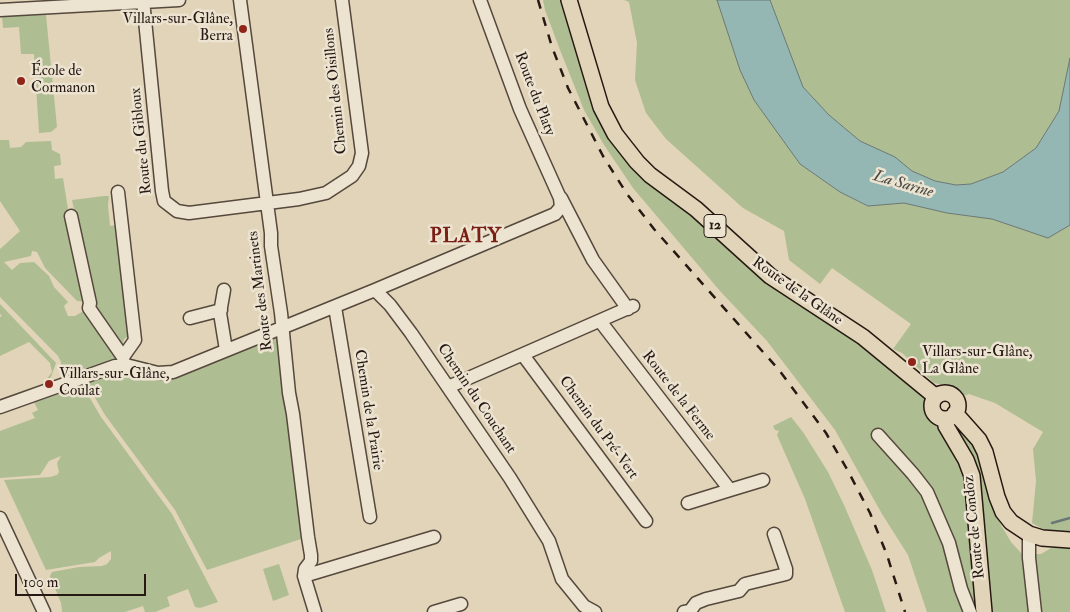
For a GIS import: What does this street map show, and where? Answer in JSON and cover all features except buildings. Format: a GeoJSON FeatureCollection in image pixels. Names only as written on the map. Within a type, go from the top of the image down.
{"type":"FeatureCollection","features":[{"type":"Feature","properties":{"kind":"main road","name":"Route de la Glâne"},"geometry":{"type":"LineString","coordinates":[[569,0],[601,107],[615,134],[637,162],[650,175],[696,209],[770,276],[863,337],[936,397],[945,393],[954,397],[957,406],[950,416],[973,432],[982,446],[1003,512],[1013,524],[1036,536]]}},
{"type":"Feature","properties":{"kind":"main road","name":"Route de Condoz"},"geometry":{"type":"LineString","coordinates":[[950,416],[946,426],[966,460],[972,476],[984,612]]}},
{"type":"Feature","properties":{"kind":"main road"},"geometry":{"type":"LineString","coordinates":[[1036,536],[1070,540]]}},
{"type":"Feature","properties":{"kind":"street"},"geometry":{"type":"LineString","coordinates":[[0,10],[51,3],[179,0]]}},
{"type":"Feature","properties":{"kind":"street","name":"Route des Martinets"},"geometry":{"type":"LineString","coordinates":[[240,0],[311,555],[311,560],[305,569],[304,576]]}},
{"type":"Feature","properties":{"kind":"street","name":"Chemin des Oisillons"},"geometry":{"type":"LineString","coordinates":[[267,203],[326,193],[352,176],[359,166],[362,153],[342,0]]}},
{"type":"Feature","properties":{"kind":"street","name":"Route du Platy"},"geometry":{"type":"LineString","coordinates":[[480,0],[520,109],[560,198],[581,234],[593,260],[631,308],[600,321]]}},
{"type":"Feature","properties":{"kind":"street","name":"Route du Gibloux"},"geometry":{"type":"LineString","coordinates":[[143,1],[164,201],[177,211],[189,213],[267,203]]}},
{"type":"Feature","properties":{"kind":"street"},"geometry":{"type":"LineString","coordinates":[[0,407],[123,361],[135,340],[118,192]]}},
{"type":"Feature","properties":{"kind":"street"},"geometry":{"type":"LineString","coordinates":[[71,216],[90,303],[88,308],[123,361],[151,372],[166,373],[180,370],[335,307],[555,214],[561,207],[560,198]]}},
{"type":"Feature","properties":{"kind":"street"},"geometry":{"type":"LineString","coordinates":[[224,290],[221,310],[226,350]]}},
{"type":"Feature","properties":{"kind":"street","name":"Chemin du Couchant"},"geometry":{"type":"LineString","coordinates":[[375,290],[390,305],[411,333],[510,478],[549,541],[562,579],[584,606],[594,612]]}},
{"type":"Feature","properties":{"kind":"street","name":"Chemin de la Prairie"},"geometry":{"type":"LineString","coordinates":[[335,307],[370,517]]}},
{"type":"Feature","properties":{"kind":"street"},"geometry":{"type":"LineString","coordinates":[[190,318],[221,310]]}},
{"type":"Feature","properties":{"kind":"street"},"geometry":{"type":"LineString","coordinates":[[448,387],[600,321]]}},
{"type":"Feature","properties":{"kind":"street","name":"Route de la Ferme"},"geometry":{"type":"LineString","coordinates":[[600,321],[730,490]]}},
{"type":"Feature","properties":{"kind":"street","name":"Chemin du Pré-Vert"},"geometry":{"type":"LineString","coordinates":[[523,354],[646,521]]}},
{"type":"Feature","properties":{"kind":"street","name":"Route de Condoz"},"geometry":{"type":"LineString","coordinates":[[878,435],[927,492],[949,543],[961,589],[970,612]]}},
{"type":"Feature","properties":{"kind":"street"},"geometry":{"type":"LineString","coordinates":[[688,503],[762,480]]}},
{"type":"Feature","properties":{"kind":"street"},"geometry":{"type":"LineString","coordinates":[[0,518],[44,612]]}},
{"type":"Feature","properties":{"kind":"street"},"geometry":{"type":"LineString","coordinates":[[684,612],[690,611],[696,603],[739,592],[746,584],[786,574],[774,534]]}},
{"type":"Feature","properties":{"kind":"street"},"geometry":{"type":"LineString","coordinates":[[1034,612],[1029,558],[1036,536]]}},
{"type":"Feature","properties":{"kind":"street"},"geometry":{"type":"LineString","coordinates":[[315,612],[304,576],[434,537]]}},
{"type":"Feature","properties":{"kind":"street"},"geometry":{"type":"LineString","coordinates":[[434,612],[461,604]]}},
{"type":"Feature","properties":{"kind":"green space"},"geometry":{"type":"Polygon","coordinates":[[[543,0],[564,0],[586,80],[599,118],[611,139],[629,163],[686,208],[766,280],[826,318],[886,362],[923,395],[929,413],[935,421],[934,424],[938,426],[960,460],[965,472],[968,484],[977,580],[988,579],[980,484],[974,459],[955,426],[968,437],[974,446],[982,463],[991,503],[1011,542],[1022,554],[1041,554],[1051,548],[1070,546],[1070,612],[927,612],[908,555],[882,514],[835,430],[767,341],[720,291],[633,188],[604,145],[584,110],[545,10],[543,0]]]}},
{"type":"Feature","properties":{"kind":"green space"},"geometry":{"type":"Polygon","coordinates":[[[624,0],[717,0],[740,70],[754,100],[800,164],[840,192],[867,206],[904,203],[947,213],[992,219],[1048,238],[1070,225],[1070,534],[1052,534],[1032,523],[1036,481],[1033,449],[1043,432],[995,403],[969,394],[964,396],[950,386],[934,383],[902,353],[893,349],[911,324],[832,268],[820,284],[789,260],[784,231],[743,208],[666,139],[646,113],[635,80],[637,43],[629,2],[624,0]]]}},
{"type":"Feature","properties":{"kind":"green space"},"geometry":{"type":"Polygon","coordinates":[[[770,0],[1070,0],[1070,58],[1059,111],[1036,148],[1003,172],[971,184],[956,185],[935,181],[912,171],[895,157],[860,141],[829,115],[803,87],[770,0]]]}},
{"type":"Feature","properties":{"kind":"green space"},"geometry":{"type":"Polygon","coordinates":[[[46,15],[57,127],[51,132],[39,133],[34,54],[21,54],[19,27],[3,28],[2,16],[46,15]]]}},
{"type":"Feature","properties":{"kind":"green space"},"geometry":{"type":"Polygon","coordinates":[[[0,140],[9,140],[10,148],[21,147],[26,142],[51,141],[52,150],[60,154],[61,165],[54,166],[55,179],[63,178],[72,234],[88,302],[77,301],[45,268],[37,252],[32,251],[31,256],[4,262],[12,270],[20,263],[34,262],[49,276],[54,287],[68,302],[64,306],[68,316],[75,316],[85,310],[112,348],[117,359],[79,371],[68,367],[61,368],[58,356],[0,297],[0,249],[20,231],[0,201],[0,140]]]}},
{"type":"Feature","properties":{"kind":"green space"},"geometry":{"type":"Polygon","coordinates":[[[109,196],[110,226],[117,225],[131,335],[124,339],[122,346],[98,313],[72,200],[109,196]]]}},
{"type":"Feature","properties":{"kind":"green space"},"geometry":{"type":"Polygon","coordinates":[[[0,304],[56,363],[51,377],[43,384],[52,372],[50,363],[29,342],[0,356],[0,317],[2,316],[0,314],[0,304]]]}},
{"type":"Feature","properties":{"kind":"green space"},"geometry":{"type":"Polygon","coordinates":[[[280,336],[301,539],[207,570],[175,510],[105,415],[90,389],[83,386],[83,384],[111,373],[120,372],[151,379],[169,378],[280,336]]]}},
{"type":"Feature","properties":{"kind":"green space"},"geometry":{"type":"Polygon","coordinates":[[[67,391],[70,396],[84,391],[87,393],[101,417],[172,514],[218,602],[200,608],[195,607],[188,589],[167,597],[170,606],[155,612],[145,612],[143,606],[125,612],[62,612],[61,603],[50,576],[52,572],[79,567],[102,566],[111,559],[111,551],[95,562],[46,570],[4,480],[57,475],[59,472],[57,463],[61,456],[49,461],[40,475],[0,478],[0,431],[35,418],[32,413],[38,410],[34,402],[15,408],[67,391]]]}},
{"type":"Feature","properties":{"kind":"green space"},"geometry":{"type":"Polygon","coordinates":[[[791,417],[803,432],[828,472],[872,570],[886,612],[845,612],[805,499],[777,435],[779,431],[775,430],[773,426],[791,417]]]}},
{"type":"Feature","properties":{"kind":"green space"},"geometry":{"type":"Polygon","coordinates":[[[279,564],[289,595],[273,601],[263,569],[279,564]]]}},
{"type":"Feature","properties":{"kind":"water","name":"La Sarine"},"geometry":{"type":"Polygon","coordinates":[[[717,0],[770,0],[803,87],[829,115],[860,141],[895,157],[912,171],[935,181],[956,185],[971,184],[1003,172],[1036,148],[1059,111],[1070,58],[1070,225],[1048,238],[992,219],[947,213],[904,203],[868,206],[840,192],[800,164],[754,100],[740,70],[717,0]]]}},
{"type":"Feature","properties":{"kind":"waterway"},"geometry":{"type":"LineString","coordinates":[[1052,523],[1070,518]]}},
{"type":"Feature","properties":{"kind":"railway"},"geometry":{"type":"LineString","coordinates":[[538,0],[552,47],[568,88],[603,156],[627,194],[654,229],[779,370],[826,433],[870,513],[887,555],[905,612]]}},
{"type":"Feature","properties":{"kind":"place","name":"Villars-sur-Glâne, Berra"},"geometry":{"type":"Point","coordinates":[243,29]}},
{"type":"Feature","properties":{"kind":"place","name":"École de Cormanon"},"geometry":{"type":"Point","coordinates":[21,81]}},
{"type":"Feature","properties":{"kind":"place","name":"Villars-sur-Glâne, La Glâne"},"geometry":{"type":"Point","coordinates":[912,362]}},
{"type":"Feature","properties":{"kind":"place","name":"Villars-sur-Glâne, Coulat"},"geometry":{"type":"Point","coordinates":[49,384]}},
{"type":"Feature","properties":{"kind":"district","name":"PLATY"},"geometry":{"type":"Point","coordinates":[466,238]}}]}
